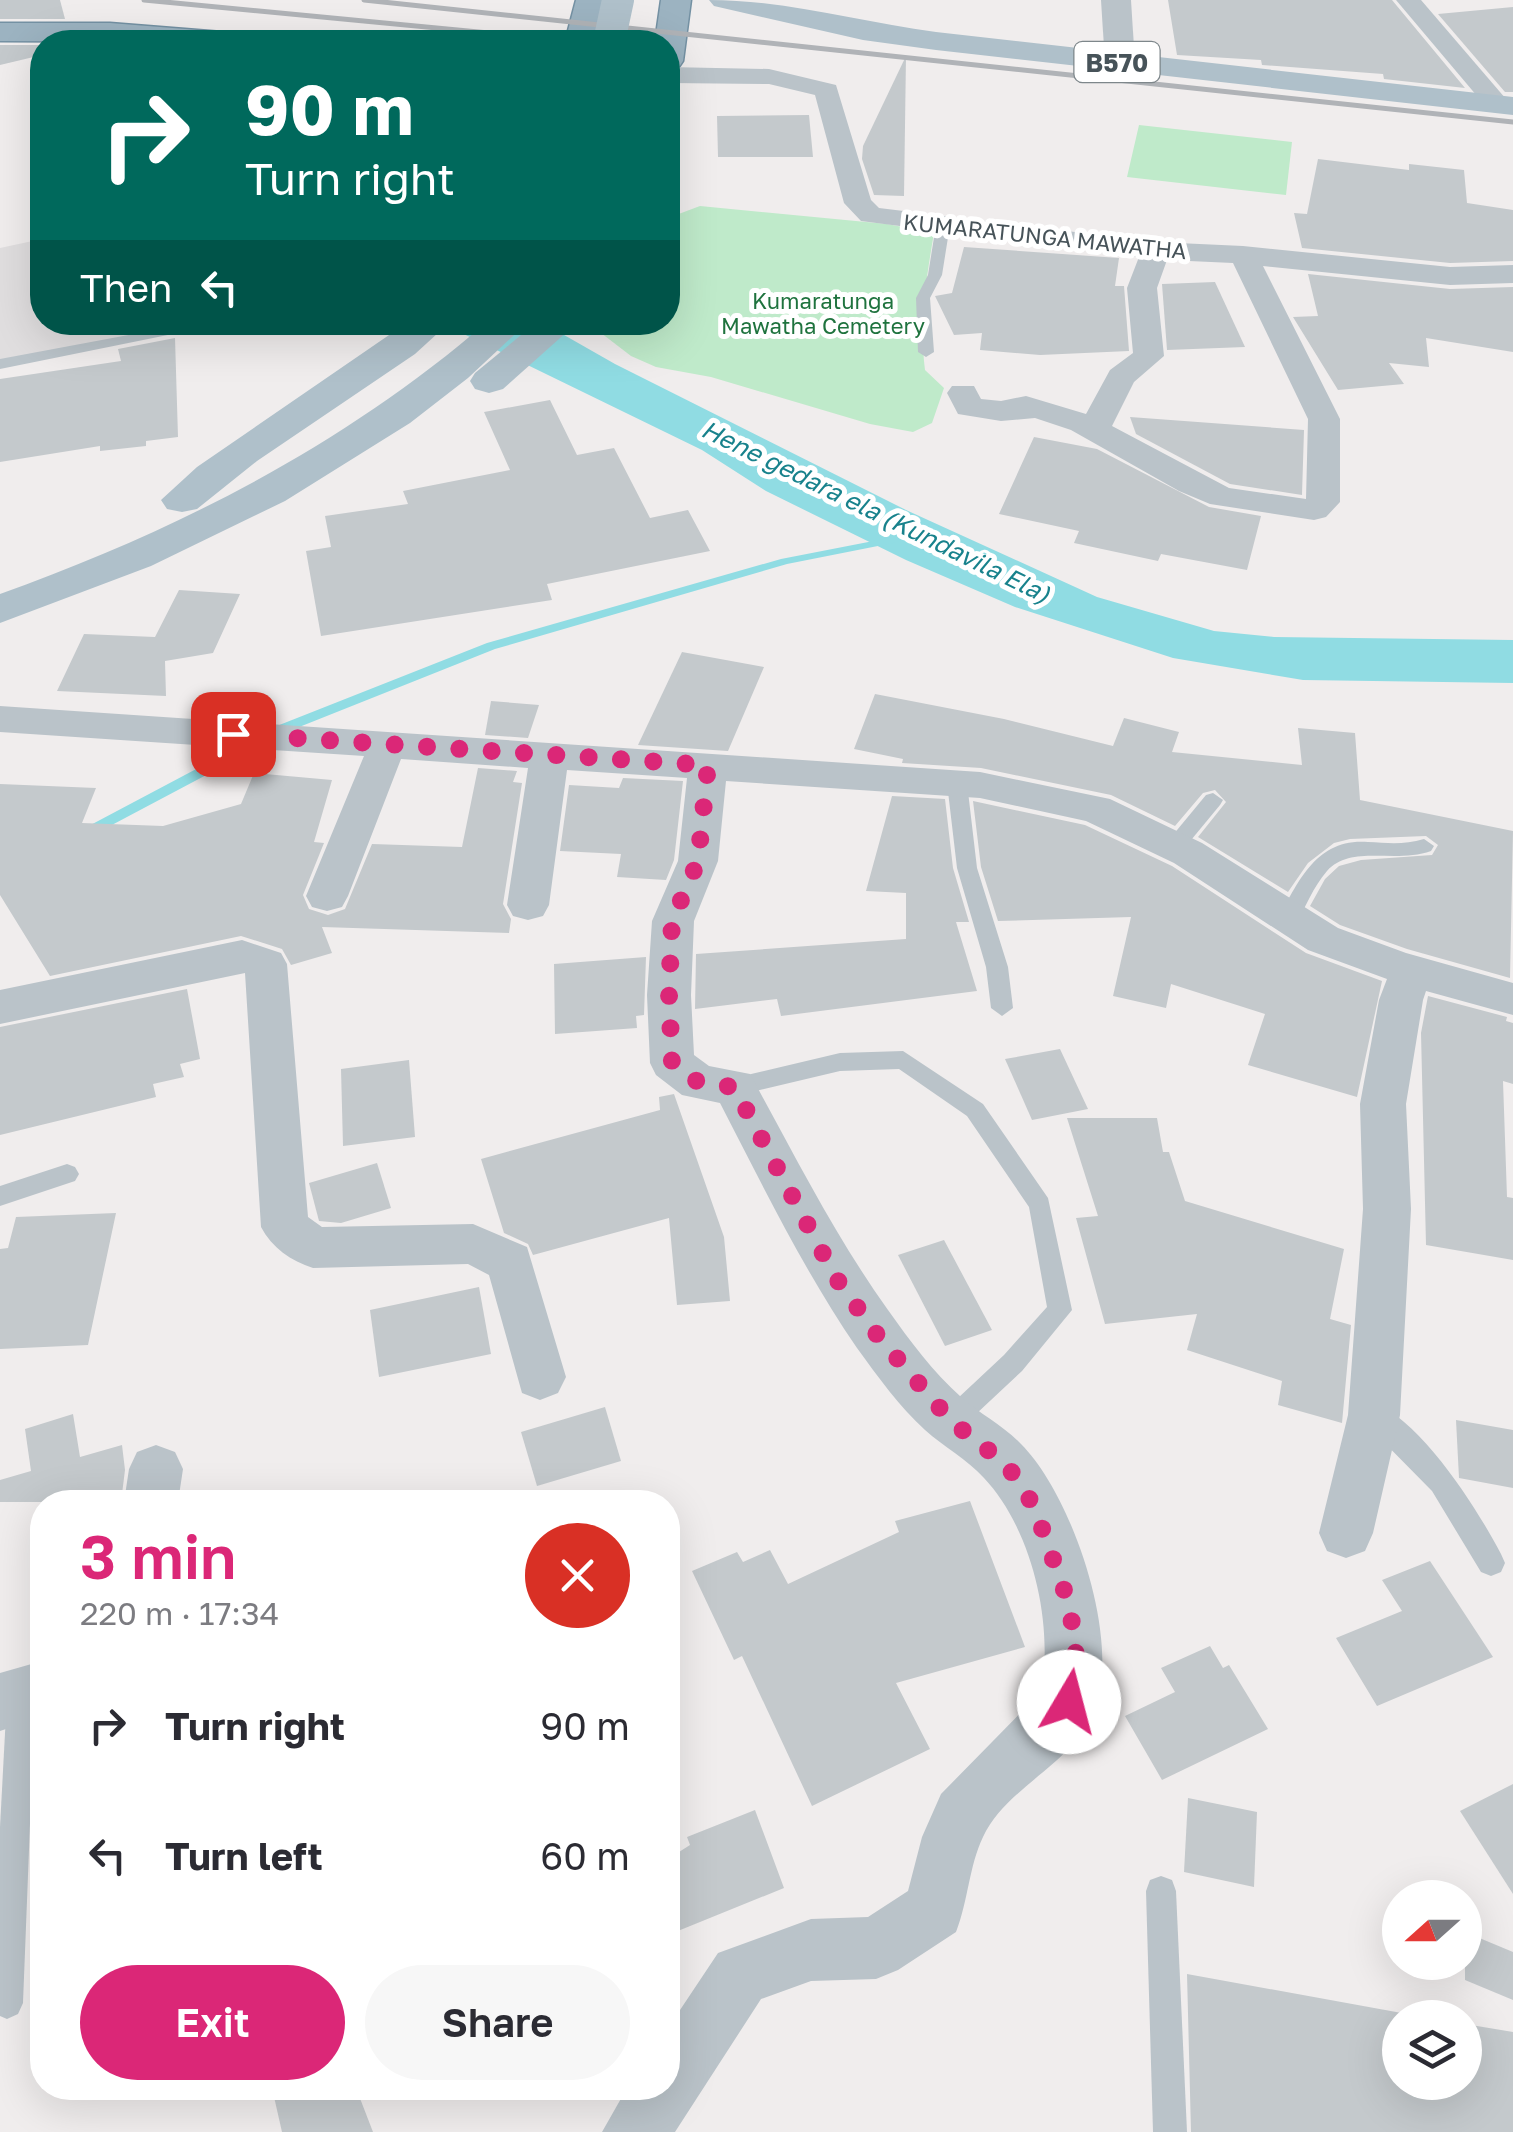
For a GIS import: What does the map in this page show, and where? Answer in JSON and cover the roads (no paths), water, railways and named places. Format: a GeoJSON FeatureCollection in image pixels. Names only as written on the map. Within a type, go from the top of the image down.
{"type":"FeatureCollection","features":[{"type":"Feature","properties":{"kind":"highway"},"geometry":{"type":"LineString","coordinates":[[583,30],[590,0]]}},
{"type":"Feature","properties":{"kind":"highway"},"geometry":{"type":"LineString","coordinates":[[672,30],[676,0]]}},
{"type":"Feature","properties":{"kind":"highway"},"geometry":{"type":"LineString","coordinates":[[0,32],[30,33]]}},
{"type":"Feature","properties":{"kind":"main road"},"geometry":{"type":"LineString","coordinates":[[612,30],[618,0]]}},
{"type":"Feature","properties":{"kind":"main road"},"geometry":{"type":"LineString","coordinates":[[640,30],[646,0]]}},
{"type":"Feature","properties":{"kind":"main road","name":"B570"},"geometry":{"type":"LineString","coordinates":[[724,0],[863,31],[1505,105]]}},
{"type":"Feature","properties":{"kind":"main road"},"geometry":{"type":"LineString","coordinates":[[182,500],[212,473],[348,386],[416,335]]}},
{"type":"Feature","properties":{"kind":"main road"},"geometry":{"type":"LineString","coordinates":[[0,572],[93,538],[288,448],[366,417],[459,335]]}},
{"type":"Feature","properties":{"kind":"main road"},"geometry":{"type":"LineString","coordinates":[[0,610],[124,562],[260,494],[366,417],[490,335]]}},
{"type":"Feature","properties":{"kind":"main road"},"geometry":{"type":"LineString","coordinates":[[124,562],[190,544],[259,518],[388,447],[503,372],[545,335]]}},
{"type":"Feature","properties":{"kind":"street"},"geometry":{"type":"LineString","coordinates":[[1116,0],[1120,62]]}},
{"type":"Feature","properties":{"kind":"street"},"geometry":{"type":"LineString","coordinates":[[1408,0],[1505,105]]}},
{"type":"Feature","properties":{"kind":"street","name":"KUMARATUNGA MAWATHA"},"geometry":{"type":"LineString","coordinates":[[680,75],[752,76],[808,83],[827,90],[858,204],[870,215],[1156,251],[1243,255],[1450,276],[1513,274]]}},
{"type":"Feature","properties":{"kind":"street"},"geometry":{"type":"LineString","coordinates":[[1094,429],[1121,377],[1149,356],[1142,288],[1156,251]]}},
{"type":"Feature","properties":{"kind":"street"},"geometry":{"type":"LineString","coordinates":[[963,393],[969,407],[1002,411],[1026,406],[1094,429],[1191,484],[1222,497],[1314,510],[1323,502],[1324,420],[1243,255]]}},
{"type":"Feature","properties":{"kind":"street"},"geometry":{"type":"LineString","coordinates":[[0,719],[957,782],[1096,809],[1174,846],[1323,940],[1513,999]]}},
{"type":"Feature","properties":{"kind":"street"},"geometry":{"type":"LineString","coordinates":[[327,896],[388,744]]}},
{"type":"Feature","properties":{"kind":"street"},"geometry":{"type":"LineString","coordinates":[[528,904],[550,754]]}},
{"type":"Feature","properties":{"kind":"street"},"geometry":{"type":"LineString","coordinates":[[680,2066],[740,1976],[811,1950],[876,1948],[934,1910],[961,1817],[992,1779],[1032,1746],[1069,1702],[1077,1643],[1064,1590],[1034,1506],[1007,1465],[951,1421],[907,1374],[836,1278],[734,1087],[698,1082],[672,1063],[672,921],[698,861],[708,765]]}},
{"type":"Feature","properties":{"kind":"street"},"geometry":{"type":"LineString","coordinates":[[0,1007],[242,956],[266,964],[285,1227],[312,1248],[473,1244],[510,1262],[540,1377]]}},
{"type":"Feature","properties":{"kind":"street"},"geometry":{"type":"LineString","coordinates":[[1346,1533],[1374,1415],[1388,1208],[1383,1104],[1401,1000],[1412,970]]}},
{"type":"Feature","properties":{"kind":"street"},"geometry":{"type":"LineString","coordinates":[[635,2132],[657,2100]]}},
{"type":"Feature","properties":{"kind":"lane"},"geometry":{"type":"LineString","coordinates":[[926,352],[922,298],[934,275],[944,225]]}},
{"type":"Feature","properties":{"kind":"lane"},"geometry":{"type":"LineString","coordinates":[[0,364],[155,335]]}},
{"type":"Feature","properties":{"kind":"lane"},"geometry":{"type":"LineString","coordinates":[[957,782],[967,868],[996,967],[1002,1008]]}},
{"type":"Feature","properties":{"kind":"lane"},"geometry":{"type":"LineString","coordinates":[[1174,846],[1213,800]]}},
{"type":"Feature","properties":{"kind":"lane"},"geometry":{"type":"LineString","coordinates":[[1288,920],[1320,864],[1336,850],[1359,848],[1405,854],[1424,846]]}},
{"type":"Feature","properties":{"kind":"lane"},"geometry":{"type":"LineString","coordinates":[[734,1087],[840,1062],[903,1060],[975,1110],[1040,1205],[1060,1310],[1013,1363],[951,1421]]}},
{"type":"Feature","properties":{"kind":"lane"},"geometry":{"type":"LineString","coordinates":[[0,1196],[67,1174]]}},
{"type":"Feature","properties":{"kind":"lane"},"geometry":{"type":"LineString","coordinates":[[1374,1415],[1420,1455],[1465,1511],[1491,1563]]}},
{"type":"Feature","properties":{"kind":"lane"},"geometry":{"type":"LineString","coordinates":[[7,2003],[21,1696]]}},
{"type":"Feature","properties":{"kind":"lane"},"geometry":{"type":"LineString","coordinates":[[1160,1891],[1170,2132]]}},
{"type":"Feature","properties":{"kind":"water","name":"Hene gedara ela (Kundavila Ela)"},"geometry":{"type":"Polygon","coordinates":[[[466,335],[564,335],[906,510],[1097,597],[1214,631],[1274,637],[1513,640],[1513,683],[1303,680],[1173,658],[1015,607],[906,560],[766,491],[702,450],[466,335]]]}},
{"type":"Feature","properties":{"kind":"waterway","name":"Hene gedara ela (Kundavila Ela)"},"geometry":{"type":"LineString","coordinates":[[88,832],[205,770],[244,744],[491,646],[785,561],[894,540]]}},
{"type":"Feature","properties":{"kind":"railway"},"geometry":{"type":"LineString","coordinates":[[144,0],[457,30]]}},
{"type":"Feature","properties":{"kind":"railway"},"geometry":{"type":"LineString","coordinates":[[364,0],[647,30]]}},
{"type":"Feature","properties":{"kind":"railway"},"geometry":{"type":"LineString","coordinates":[[680,34],[1513,122]]}},
{"type":"Feature","properties":{"kind":"park label","name":"Kumaratunga Mawatha Cemetery"},"geometry":{"type":"Point","coordinates":[823,312]}}]}
